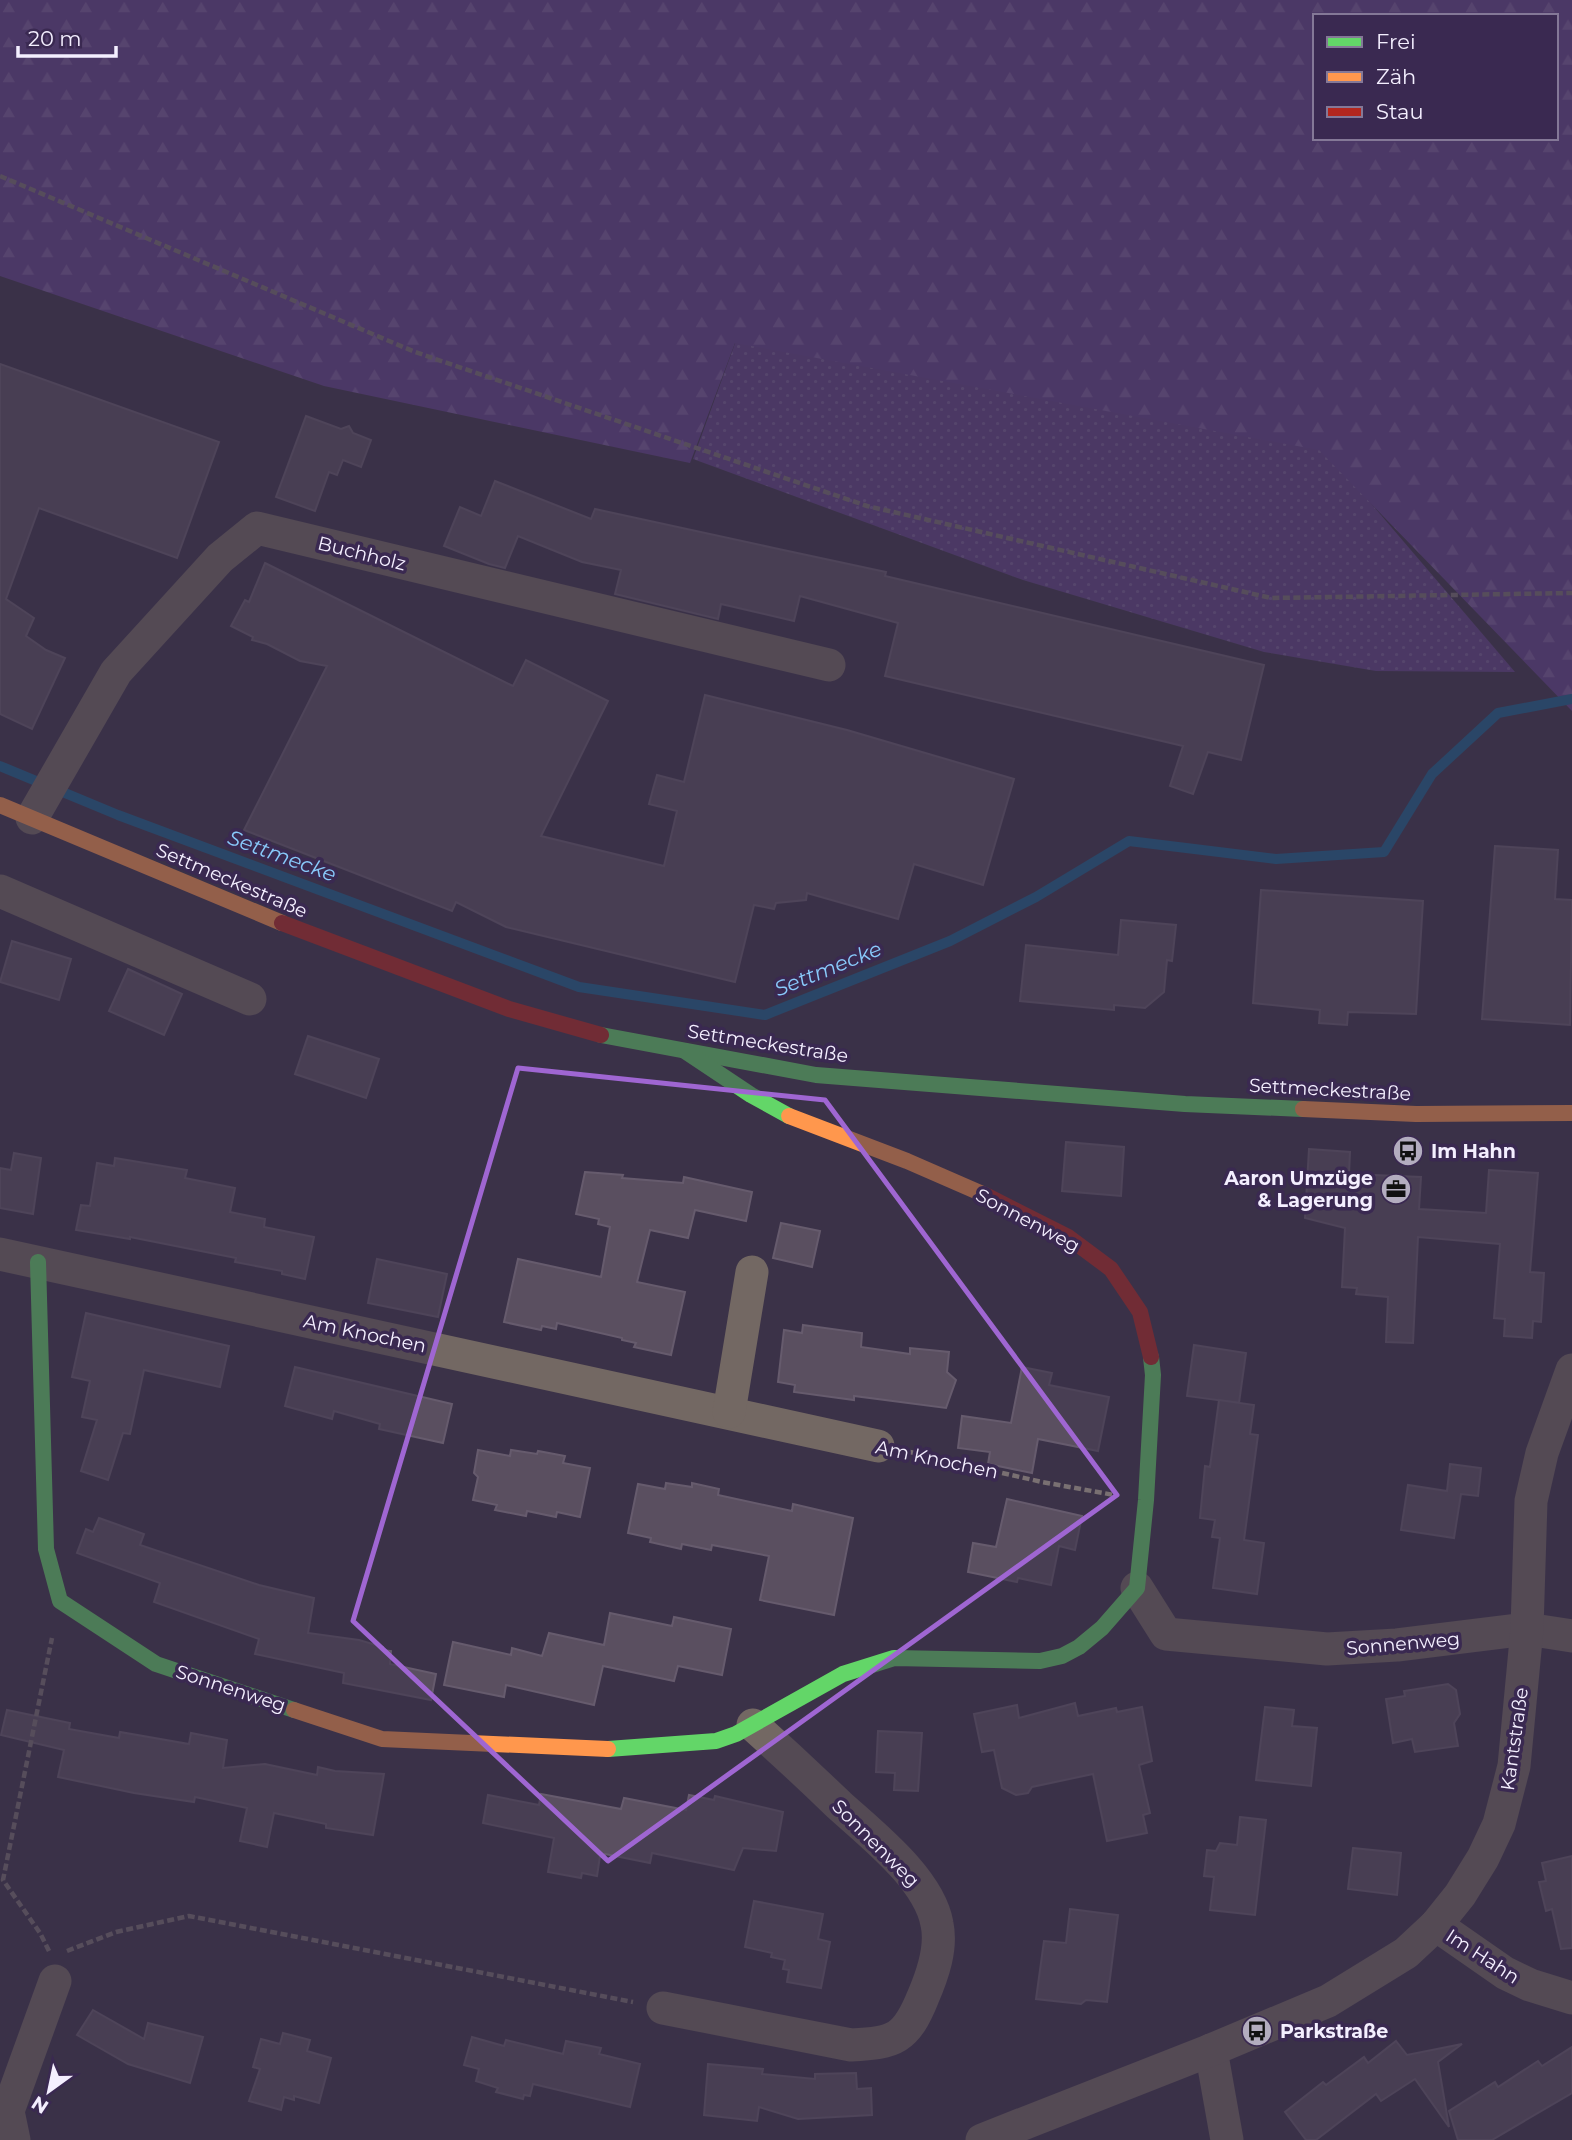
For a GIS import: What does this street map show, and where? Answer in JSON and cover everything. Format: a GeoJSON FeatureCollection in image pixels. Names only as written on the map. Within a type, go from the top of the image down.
{"type":"FeatureCollection","features":[{"type":"Feature","properties":{"kind":"street","name":"Buchholz"},"geometry":{"type":"LineString","coordinates":[[37,810],[116,672],[220,558],[257,528],[829,665]]}},
{"type":"Feature","properties":{"kind":"street","name":"Settmeckestraße"},"geometry":{"type":"LineString","coordinates":[[0,805],[37,810],[315,937],[509,1009],[594,1034],[816,1075],[1068,1096],[1416,1114],[1572,1113]]}},
{"type":"Feature","properties":{"kind":"street"},"geometry":{"type":"LineString","coordinates":[[0,891],[250,999]]}},
{"type":"Feature","properties":{"kind":"street","name":"Sonnenweg"},"geometry":{"type":"LineString","coordinates":[[60,1601],[156,1664],[382,1739],[595,1750],[716,1741],[753,1724],[843,1674],[894,1658],[1040,1661],[1062,1656],[1079,1647],[1102,1628],[1137,1588],[1146,1500],[1153,1375],[1149,1344],[1140,1312],[1111,1269],[1068,1237],[1016,1209],[907,1161],[788,1115],[751,1095],[685,1051]]}},
{"type":"Feature","properties":{"kind":"street","name":"Am Knochen"},"geometry":{"type":"LineString","coordinates":[[0,1254],[878,1446]]}},
{"type":"Feature","properties":{"kind":"street"},"geometry":{"type":"LineString","coordinates":[[38,1262],[46,1549],[60,1601]]}},
{"type":"Feature","properties":{"kind":"street"},"geometry":{"type":"LineString","coordinates":[[729,1412],[752,1272]]}},
{"type":"Feature","properties":{"kind":"street","name":"Kantstraße"},"geometry":{"type":"LineString","coordinates":[[982,2140],[1328,2001],[1406,1953],[1436,1925],[1460,1895],[1483,1858],[1499,1824],[1514,1766],[1527,1629],[1531,1501],[1542,1452],[1572,1370]]}},
{"type":"Feature","properties":{"kind":"street","name":"Sonnenweg"},"geometry":{"type":"LineString","coordinates":[[1137,1588],[1166,1634],[1240,1642],[1327,1649],[1397,1645],[1527,1629]]}},
{"type":"Feature","properties":{"kind":"street"},"geometry":{"type":"LineString","coordinates":[[1527,1629],[1572,1636]]}},
{"type":"Feature","properties":{"kind":"street","name":"Sonnenweg"},"geometry":{"type":"LineString","coordinates":[[663,2007],[850,2045],[866,2045],[895,2039],[903,2032],[922,2000],[930,1979],[937,1955],[937,1924],[924,1892],[889,1852],[753,1724]]}},
{"type":"Feature","properties":{"kind":"street","name":"Im Hahn"},"geometry":{"type":"LineString","coordinates":[[1436,1925],[1504,1973],[1530,1985],[1572,1998]]}},
{"type":"Feature","properties":{"kind":"street"},"geometry":{"type":"LineString","coordinates":[[14,2140],[8,2111],[55,1981]]}},
{"type":"Feature","properties":{"kind":"street"},"geometry":{"type":"LineString","coordinates":[[1211,2050],[1227,2140]]}},
{"type":"Feature","properties":{"kind":"path"},"geometry":{"type":"LineString","coordinates":[[0,176],[415,352],[867,506],[1271,598],[1572,593]]}},
{"type":"Feature","properties":{"kind":"path","name":"Am Knochen"},"geometry":{"type":"LineString","coordinates":[[878,1446],[939,1457],[1042,1482],[1146,1500]]}},
{"type":"Feature","properties":{"kind":"path"},"geometry":{"type":"LineString","coordinates":[[40,1933],[3,1880],[60,1601]]}},
{"type":"Feature","properties":{"kind":"path"},"geometry":{"type":"LineString","coordinates":[[55,1981],[67,1951],[116,1932],[189,1916],[663,2007]]}},
{"type":"Feature","properties":{"kind":"highlighted area"},"geometry":{"type":"Polygon","coordinates":[[[518,1068],[825,1100],[1117,1495],[608,1861],[353,1621],[518,1068]]]}},
{"type":"Feature","properties":{"kind":"shaded area"},"geometry":{"type":"Polygon","coordinates":[[[737,338],[1322,446],[1515,672],[1376,671],[1264,652],[1023,580],[693,459],[737,338]]]}},
{"type":"Feature","properties":{"kind":"green space"},"geometry":{"type":"Polygon","coordinates":[[[0,0],[1572,0],[1572,711],[1319,450],[735,343],[690,463],[324,386],[0,276],[0,0]]]}},
{"type":"Feature","properties":{"kind":"building"},"geometry":{"type":"Polygon","coordinates":[[[0,364],[219,442],[177,558],[39,508],[6,599],[34,618],[26,636],[46,650],[65,658],[32,729],[0,714],[0,364]]]}},
{"type":"Feature","properties":{"kind":"building"},"geometry":{"type":"Polygon","coordinates":[[[306,416],[341,429],[349,426],[353,433],[371,440],[361,467],[343,460],[337,475],[329,472],[315,511],[276,497],[306,416]]]}},
{"type":"Feature","properties":{"kind":"building"},"geometry":{"type":"Polygon","coordinates":[[[495,481],[591,519],[595,509],[886,572],[885,576],[1264,665],[1241,760],[1208,752],[1193,794],[1170,786],[1183,746],[885,676],[898,623],[800,596],[794,621],[721,604],[718,619],[615,594],[621,570],[582,562],[518,536],[505,568],[444,546],[460,507],[481,516],[495,481]]]}},
{"type":"Feature","properties":{"kind":"building"},"geometry":{"type":"Polygon","coordinates":[[[265,563],[513,686],[526,660],[608,701],[541,836],[664,866],[677,811],[649,804],[657,775],[684,782],[705,695],[847,730],[1014,779],[983,885],[914,864],[898,919],[807,893],[806,900],[776,903],[774,909],[754,905],[735,982],[506,927],[456,902],[452,911],[244,830],[327,666],[300,661],[267,644],[252,640],[253,637],[231,626],[245,600],[249,602],[265,563]]]}},
{"type":"Feature","properties":{"kind":"building"},"geometry":{"type":"Polygon","coordinates":[[[1495,846],[1558,850],[1555,899],[1572,900],[1570,1025],[1482,1019],[1495,846]]]}},
{"type":"Feature","properties":{"kind":"building"},"geometry":{"type":"Polygon","coordinates":[[[1261,890],[1423,901],[1416,1014],[1348,1012],[1347,1025],[1319,1023],[1320,1010],[1253,1003],[1261,890]]]}},
{"type":"Feature","properties":{"kind":"building"},"geometry":{"type":"Polygon","coordinates":[[[1121,920],[1176,925],[1172,961],[1167,960],[1164,992],[1145,1008],[1114,1005],[1114,1010],[1020,1001],[1026,945],[1118,955],[1121,920]]]}},
{"type":"Feature","properties":{"kind":"building"},"geometry":{"type":"Polygon","coordinates":[[[12,941],[71,959],[59,1000],[0,982],[12,941]]]}},
{"type":"Feature","properties":{"kind":"building"},"geometry":{"type":"Polygon","coordinates":[[[128,969],[182,994],[164,1035],[109,1011],[128,969]]]}},
{"type":"Feature","properties":{"kind":"building"},"geometry":{"type":"Polygon","coordinates":[[[308,1036],[379,1059],[366,1098],[295,1074],[308,1036]]]}},
{"type":"Feature","properties":{"kind":"building"},"geometry":{"type":"Polygon","coordinates":[[[1066,1142],[1124,1147],[1121,1196],[1062,1191],[1066,1142]]]}},
{"type":"Feature","properties":{"kind":"building"},"geometry":{"type":"Polygon","coordinates":[[[1309,1149],[1350,1152],[1349,1174],[1421,1177],[1419,1209],[1486,1213],[1489,1170],[1538,1173],[1530,1272],[1544,1273],[1541,1322],[1533,1321],[1532,1338],[1504,1336],[1505,1319],[1494,1318],[1500,1244],[1418,1237],[1413,1343],[1386,1342],[1388,1297],[1356,1294],[1357,1288],[1342,1287],[1345,1228],[1305,1218],[1309,1149]]]}},
{"type":"Feature","properties":{"kind":"building"},"geometry":{"type":"Polygon","coordinates":[[[14,1153],[41,1158],[33,1214],[0,1208],[0,1168],[11,1170],[14,1153]]]}},
{"type":"Feature","properties":{"kind":"building"},"geometry":{"type":"Polygon","coordinates":[[[115,1158],[187,1170],[185,1178],[235,1188],[230,1212],[265,1219],[264,1227],[314,1237],[305,1279],[282,1274],[282,1271],[235,1262],[236,1258],[130,1237],[76,1230],[81,1205],[90,1206],[97,1163],[114,1166],[115,1158]]]}},
{"type":"Feature","properties":{"kind":"building"},"geometry":{"type":"Polygon","coordinates":[[[585,1172],[683,1183],[684,1177],[752,1192],[746,1221],[695,1210],[688,1238],[650,1230],[637,1282],[685,1292],[671,1355],[634,1347],[636,1343],[622,1338],[557,1323],[556,1329],[542,1326],[541,1330],[504,1322],[518,1259],[601,1277],[610,1227],[598,1224],[599,1219],[576,1214],[585,1172]]]}},
{"type":"Feature","properties":{"kind":"building"},"geometry":{"type":"Polygon","coordinates":[[[781,1223],[820,1231],[812,1267],[773,1258],[781,1223]]]}},
{"type":"Feature","properties":{"kind":"building"},"geometry":{"type":"Polygon","coordinates":[[[377,1259],[447,1274],[438,1317],[368,1303],[377,1259]]]}},
{"type":"Feature","properties":{"kind":"building"},"geometry":{"type":"Polygon","coordinates":[[[86,1313],[229,1346],[220,1387],[144,1370],[130,1434],[123,1433],[108,1480],[81,1471],[97,1420],[82,1417],[90,1381],[72,1377],[86,1313]]]}},
{"type":"Feature","properties":{"kind":"building"},"geometry":{"type":"Polygon","coordinates":[[[803,1325],[862,1333],[861,1347],[910,1354],[910,1348],[949,1352],[947,1372],[956,1380],[946,1408],[854,1396],[854,1400],[794,1392],[795,1385],[778,1382],[784,1330],[802,1333],[803,1325]]]}},
{"type":"Feature","properties":{"kind":"building"},"geometry":{"type":"Polygon","coordinates":[[[1194,1345],[1246,1353],[1239,1403],[1187,1396],[1194,1345]]]}},
{"type":"Feature","properties":{"kind":"building"},"geometry":{"type":"Polygon","coordinates":[[[295,1367],[452,1404],[443,1443],[379,1429],[380,1424],[334,1411],[332,1419],[285,1406],[295,1367]]]}},
{"type":"Feature","properties":{"kind":"building"},"geometry":{"type":"Polygon","coordinates":[[[1022,1367],[1052,1373],[1049,1385],[1109,1397],[1098,1451],[1038,1439],[1032,1473],[988,1464],[990,1452],[958,1448],[962,1416],[1011,1423],[1022,1367]]]}},
{"type":"Feature","properties":{"kind":"building"},"geometry":{"type":"Polygon","coordinates":[[[1219,1400],[1254,1405],[1250,1434],[1258,1435],[1244,1540],[1264,1543],[1257,1594],[1213,1588],[1220,1538],[1212,1537],[1215,1520],[1200,1518],[1205,1466],[1210,1467],[1219,1400]]]}},
{"type":"Feature","properties":{"kind":"building"},"geometry":{"type":"Polygon","coordinates":[[[478,1450],[510,1456],[511,1450],[537,1454],[538,1451],[565,1456],[563,1463],[590,1468],[580,1517],[557,1512],[556,1517],[527,1511],[526,1516],[495,1510],[497,1505],[473,1500],[478,1477],[474,1473],[478,1450]]]}},
{"type":"Feature","properties":{"kind":"building"},"geometry":{"type":"Polygon","coordinates":[[[1450,1464],[1481,1468],[1478,1496],[1461,1494],[1454,1538],[1401,1530],[1408,1485],[1447,1491],[1450,1464]]]}},
{"type":"Feature","properties":{"kind":"building"},"geometry":{"type":"Polygon","coordinates":[[[666,1483],[692,1487],[692,1483],[719,1489],[718,1495],[792,1511],[793,1504],[853,1518],[834,1615],[760,1600],[769,1556],[712,1545],[711,1550],[682,1544],[681,1549],[650,1542],[651,1538],[628,1533],[638,1484],[665,1489],[666,1483]]]}},
{"type":"Feature","properties":{"kind":"building"},"geometry":{"type":"Polygon","coordinates":[[[1007,1499],[1082,1516],[1075,1550],[1059,1546],[1051,1585],[1018,1578],[1017,1582],[968,1572],[973,1543],[996,1547],[1007,1499]]]}},
{"type":"Feature","properties":{"kind":"building"},"geometry":{"type":"Polygon","coordinates":[[[99,1518],[144,1534],[140,1545],[259,1585],[314,1598],[308,1633],[359,1640],[383,1647],[383,1650],[391,1651],[390,1664],[436,1674],[431,1700],[343,1683],[344,1673],[255,1654],[259,1639],[154,1602],[160,1583],[77,1553],[86,1529],[93,1532],[99,1518]]]}},
{"type":"Feature","properties":{"kind":"building"},"geometry":{"type":"Polygon","coordinates":[[[610,1613],[672,1626],[674,1617],[731,1629],[722,1675],[678,1666],[674,1681],[603,1666],[594,1705],[506,1685],[504,1697],[444,1685],[453,1642],[511,1655],[512,1648],[542,1656],[549,1633],[604,1645],[610,1613]]]}},
{"type":"Feature","properties":{"kind":"building"},"geometry":{"type":"Polygon","coordinates":[[[1448,1684],[1456,1690],[1460,1714],[1454,1723],[1458,1746],[1415,1752],[1412,1739],[1393,1743],[1386,1699],[1405,1696],[1404,1691],[1448,1684]]]}},
{"type":"Feature","properties":{"kind":"building"},"geometry":{"type":"Polygon","coordinates":[[[1075,1703],[1078,1716],[1116,1708],[1117,1712],[1142,1707],[1152,1761],[1139,1765],[1150,1813],[1143,1815],[1147,1833],[1107,1841],[1093,1774],[1032,1787],[1028,1793],[1016,1795],[1002,1788],[994,1750],[982,1752],[974,1714],[1017,1705],[1019,1718],[1075,1703]]]}},
{"type":"Feature","properties":{"kind":"building"},"geometry":{"type":"Polygon","coordinates":[[[1265,1707],[1294,1710],[1292,1726],[1317,1728],[1311,1786],[1256,1780],[1265,1707]]]}},
{"type":"Feature","properties":{"kind":"building"},"geometry":{"type":"Polygon","coordinates":[[[7,1710],[70,1723],[69,1729],[119,1738],[120,1732],[189,1744],[191,1733],[227,1740],[223,1768],[265,1764],[317,1775],[318,1767],[335,1771],[384,1774],[373,1835],[326,1828],[326,1824],[274,1813],[267,1847],[240,1841],[247,1808],[195,1797],[194,1802],[134,1793],[58,1777],[64,1750],[1,1735],[7,1710]]]}},
{"type":"Feature","properties":{"kind":"building"},"geometry":{"type":"Polygon","coordinates":[[[878,1731],[922,1733],[918,1791],[894,1790],[895,1773],[876,1772],[878,1731]]]}},
{"type":"Feature","properties":{"kind":"building"},"geometry":{"type":"Polygon","coordinates":[[[541,1794],[621,1809],[624,1798],[686,1810],[689,1795],[714,1800],[715,1796],[783,1812],[776,1851],[743,1848],[734,1870],[652,1853],[650,1863],[605,1854],[605,1857],[600,1856],[597,1876],[582,1873],[581,1878],[548,1872],[554,1838],[483,1823],[488,1795],[539,1805],[541,1794]]]}},
{"type":"Feature","properties":{"kind":"building"},"geometry":{"type":"Polygon","coordinates":[[[1240,1817],[1266,1820],[1255,1915],[1210,1910],[1214,1877],[1204,1876],[1207,1850],[1216,1851],[1220,1843],[1237,1845],[1240,1817]]]}},
{"type":"Feature","properties":{"kind":"building"},"geometry":{"type":"Polygon","coordinates":[[[1353,1848],[1401,1853],[1397,1895],[1348,1889],[1353,1848]]]}},
{"type":"Feature","properties":{"kind":"building"},"geometry":{"type":"Polygon","coordinates":[[[1572,1856],[1572,1948],[1561,1949],[1552,1909],[1546,1911],[1539,1882],[1546,1881],[1542,1863],[1572,1856]]]}},
{"type":"Feature","properties":{"kind":"building"},"geometry":{"type":"Polygon","coordinates":[[[754,1901],[823,1914],[818,1939],[830,1942],[821,1988],[787,1982],[789,1970],[783,1969],[785,1960],[771,1957],[772,1953],[745,1947],[754,1901]]]}},
{"type":"Feature","properties":{"kind":"building"},"geometry":{"type":"Polygon","coordinates":[[[1070,1909],[1118,1915],[1107,2002],[1086,2000],[1081,2004],[1036,1999],[1044,1941],[1066,1943],[1070,1909]]]}},
{"type":"Feature","properties":{"kind":"building"},"geometry":{"type":"Polygon","coordinates":[[[93,2010],[144,2039],[148,2023],[203,2037],[190,2083],[128,2064],[77,2035],[93,2010]]]}},
{"type":"Feature","properties":{"kind":"building"},"geometry":{"type":"Polygon","coordinates":[[[283,2033],[310,2040],[307,2051],[331,2058],[319,2103],[294,2096],[294,2100],[284,2097],[281,2110],[249,2101],[260,2069],[253,2067],[261,2039],[280,2044],[283,2033]]]}},
{"type":"Feature","properties":{"kind":"building"},"geometry":{"type":"Polygon","coordinates":[[[472,2037],[504,2046],[506,2040],[563,2054],[566,2041],[601,2048],[599,2054],[640,2064],[630,2107],[533,2084],[530,2096],[524,2095],[523,2099],[496,2092],[498,2088],[476,2081],[479,2069],[464,2065],[472,2037]]]}},
{"type":"Feature","properties":{"kind":"building"},"geometry":{"type":"Polygon","coordinates":[[[1396,2041],[1407,2055],[1462,2044],[1438,2062],[1449,2127],[1415,2079],[1381,2101],[1376,2094],[1316,2140],[1306,2140],[1285,2112],[1323,2082],[1326,2085],[1364,2057],[1368,2063],[1396,2041]]]}},
{"type":"Feature","properties":{"kind":"building"},"geometry":{"type":"Polygon","coordinates":[[[1572,2047],[1572,2093],[1492,2140],[1458,2140],[1449,2111],[1495,2082],[1498,2087],[1538,2061],[1542,2066],[1572,2047]]]}},
{"type":"Feature","properties":{"kind":"building"},"geometry":{"type":"Polygon","coordinates":[[[708,2064],[763,2069],[762,2074],[815,2079],[815,2074],[856,2073],[857,2089],[871,2088],[872,2115],[798,2119],[759,2107],[757,2121],[704,2115],[708,2064]]]}},
{"type":"Feature","properties":{"kind":"waterway","name":"Settmecke"},"geometry":{"type":"LineString","coordinates":[[0,766],[118,815],[579,987],[765,1015],[950,941],[1036,897],[1129,841],[1276,859],[1384,852],[1432,774],[1498,713],[1572,699]]}},
{"type":"Feature","properties":{"kind":"traffic: fast"},"geometry":{"type":"LineString","coordinates":[[601,1035],[816,1075],[1185,1104],[1303,1109]]}},
{"type":"Feature","properties":{"kind":"traffic: fast"},"geometry":{"type":"LineString","coordinates":[[685,1051],[751,1095],[789,1116]]}},
{"type":"Feature","properties":{"kind":"traffic: fast"},"geometry":{"type":"LineString","coordinates":[[38,1262],[46,1549],[60,1601],[156,1664],[294,1710]]}},
{"type":"Feature","properties":{"kind":"traffic: fast"},"geometry":{"type":"LineString","coordinates":[[608,1749],[716,1741],[736,1734],[843,1674],[894,1658],[1040,1661],[1062,1656],[1079,1647],[1102,1628],[1137,1588],[1146,1500],[1153,1375],[1151,1357]]}},
{"type":"Feature","properties":{"kind":"traffic: slow"},"geometry":{"type":"LineString","coordinates":[[0,805],[282,923]]}},
{"type":"Feature","properties":{"kind":"traffic: slow"},"geometry":{"type":"LineString","coordinates":[[1303,1109],[1416,1114],[1572,1113]]}},
{"type":"Feature","properties":{"kind":"traffic: slow"},"geometry":{"type":"LineString","coordinates":[[789,1116],[907,1161],[985,1195]]}},
{"type":"Feature","properties":{"kind":"traffic: slow"},"geometry":{"type":"LineString","coordinates":[[294,1710],[382,1739],[608,1749]]}},
{"type":"Feature","properties":{"kind":"traffic: jam"},"geometry":{"type":"LineString","coordinates":[[282,923],[509,1009],[601,1035]]}},
{"type":"Feature","properties":{"kind":"traffic: jam"},"geometry":{"type":"LineString","coordinates":[[985,1195],[1068,1237],[1111,1269],[1140,1312],[1151,1357]]}},
{"type":"Feature","properties":{"kind":"place","name":"Im Hahn"},"geometry":{"type":"Point","coordinates":[1408,1151]}},
{"type":"Feature","properties":{"kind":"place","name":"Aaron Umzüge & Lagerung"},"geometry":{"type":"Point","coordinates":[1396,1189]}},
{"type":"Feature","properties":{"kind":"place","name":"Parkstraße"},"geometry":{"type":"Point","coordinates":[1257,2031]}}]}
